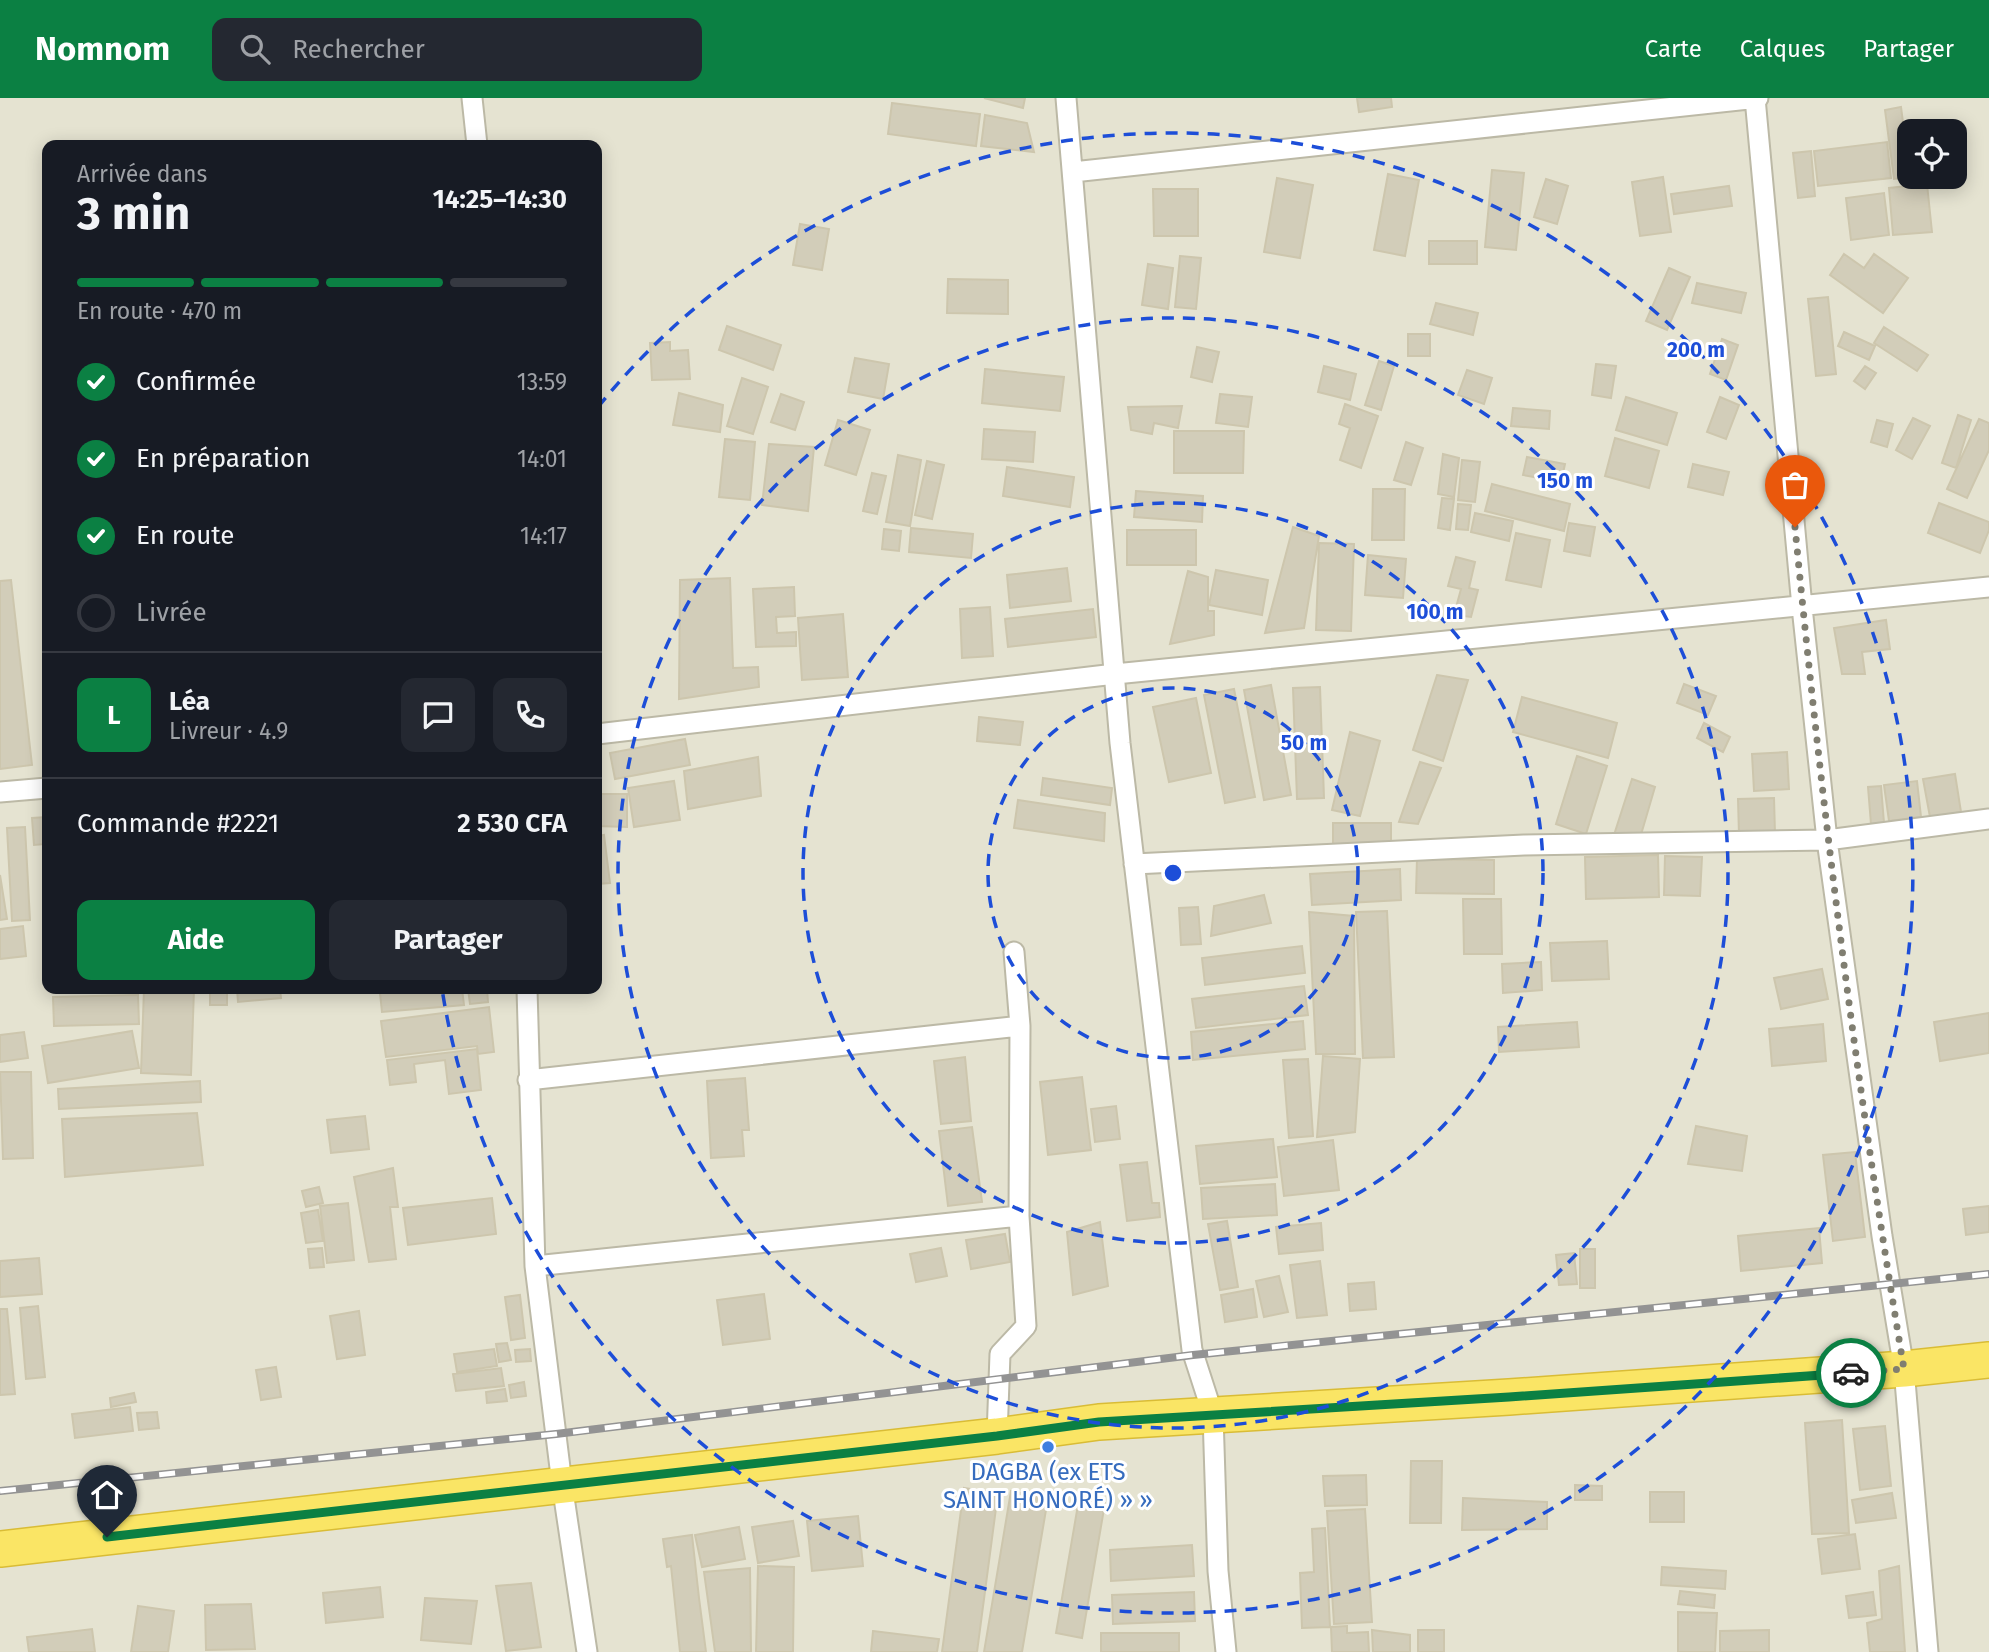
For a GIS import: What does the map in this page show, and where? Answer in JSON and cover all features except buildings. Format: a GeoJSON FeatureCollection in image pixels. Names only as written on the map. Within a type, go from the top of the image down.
{"type":"FeatureCollection","features":[{"type":"Feature","properties":{"kind":"highway"},"geometry":{"type":"LineString","coordinates":[[0,1549],[997,1436],[1099,1422],[1904,1369],[1989,1360]]}},
{"type":"Feature","properties":{"kind":"street"},"geometry":{"type":"LineString","coordinates":[[472,98],[476,140]]}},
{"type":"Feature","properties":{"kind":"street"},"geometry":{"type":"LineString","coordinates":[[1066,98],[1120,743],[1192,1350],[1213,1415],[1218,1571],[1226,1652]]}},
{"type":"Feature","properties":{"kind":"street"},"geometry":{"type":"LineString","coordinates":[[1073,172],[1756,98],[1802,607],[1827,839],[1882,1236],[1904,1369],[1928,1652]]}},
{"type":"Feature","properties":{"kind":"street"},"geometry":{"type":"LineString","coordinates":[[602,733],[1115,674],[1989,587]]}},
{"type":"Feature","properties":{"kind":"street"},"geometry":{"type":"LineString","coordinates":[[0,792],[42,788]]}},
{"type":"Feature","properties":{"kind":"street"},"geometry":{"type":"LineString","coordinates":[[1134,864],[1524,845],[1827,839],[1989,819]]}},
{"type":"Feature","properties":{"kind":"street"},"geometry":{"type":"LineString","coordinates":[[997,1436],[1000,1354],[1027,1326],[1019,1216],[1020,1026],[1014,952]]}},
{"type":"Feature","properties":{"kind":"street"},"geometry":{"type":"LineString","coordinates":[[527,994],[535,1266],[562,1484],[587,1652]]}},
{"type":"Feature","properties":{"kind":"street"},"geometry":{"type":"LineString","coordinates":[[528,1080],[1020,1026]]}},
{"type":"Feature","properties":{"kind":"street"},"geometry":{"type":"LineString","coordinates":[[535,1266],[1019,1216]]}},
{"type":"Feature","properties":{"kind":"shaded area"},"geometry":{"type":"Polygon","coordinates":[[[0,98],[1989,98],[1989,1652],[0,1652],[0,98]]]}},
{"type":"Feature","properties":{"kind":"railway"},"geometry":{"type":"LineString","coordinates":[[0,1491],[556,1434],[1193,1355],[1989,1274]]}},
{"type":"Feature","properties":{"kind":"way so far"},"geometry":{"type":"LineString","coordinates":[[1795,527],[1827,839],[1882,1236],[1904,1369],[1851,1373]]}},
{"type":"Feature","properties":{"kind":"place","name":"DAGBA (ex ETS SAINT HONORÉ) » »"},"geometry":{"type":"Point","coordinates":[1048,1447]}},
{"type":"Feature","properties":{"kind":"route"},"geometry":{"type":"LineString","coordinates":[[107,1537],[997,1436],[1099,1422],[1851,1373]]}}]}
